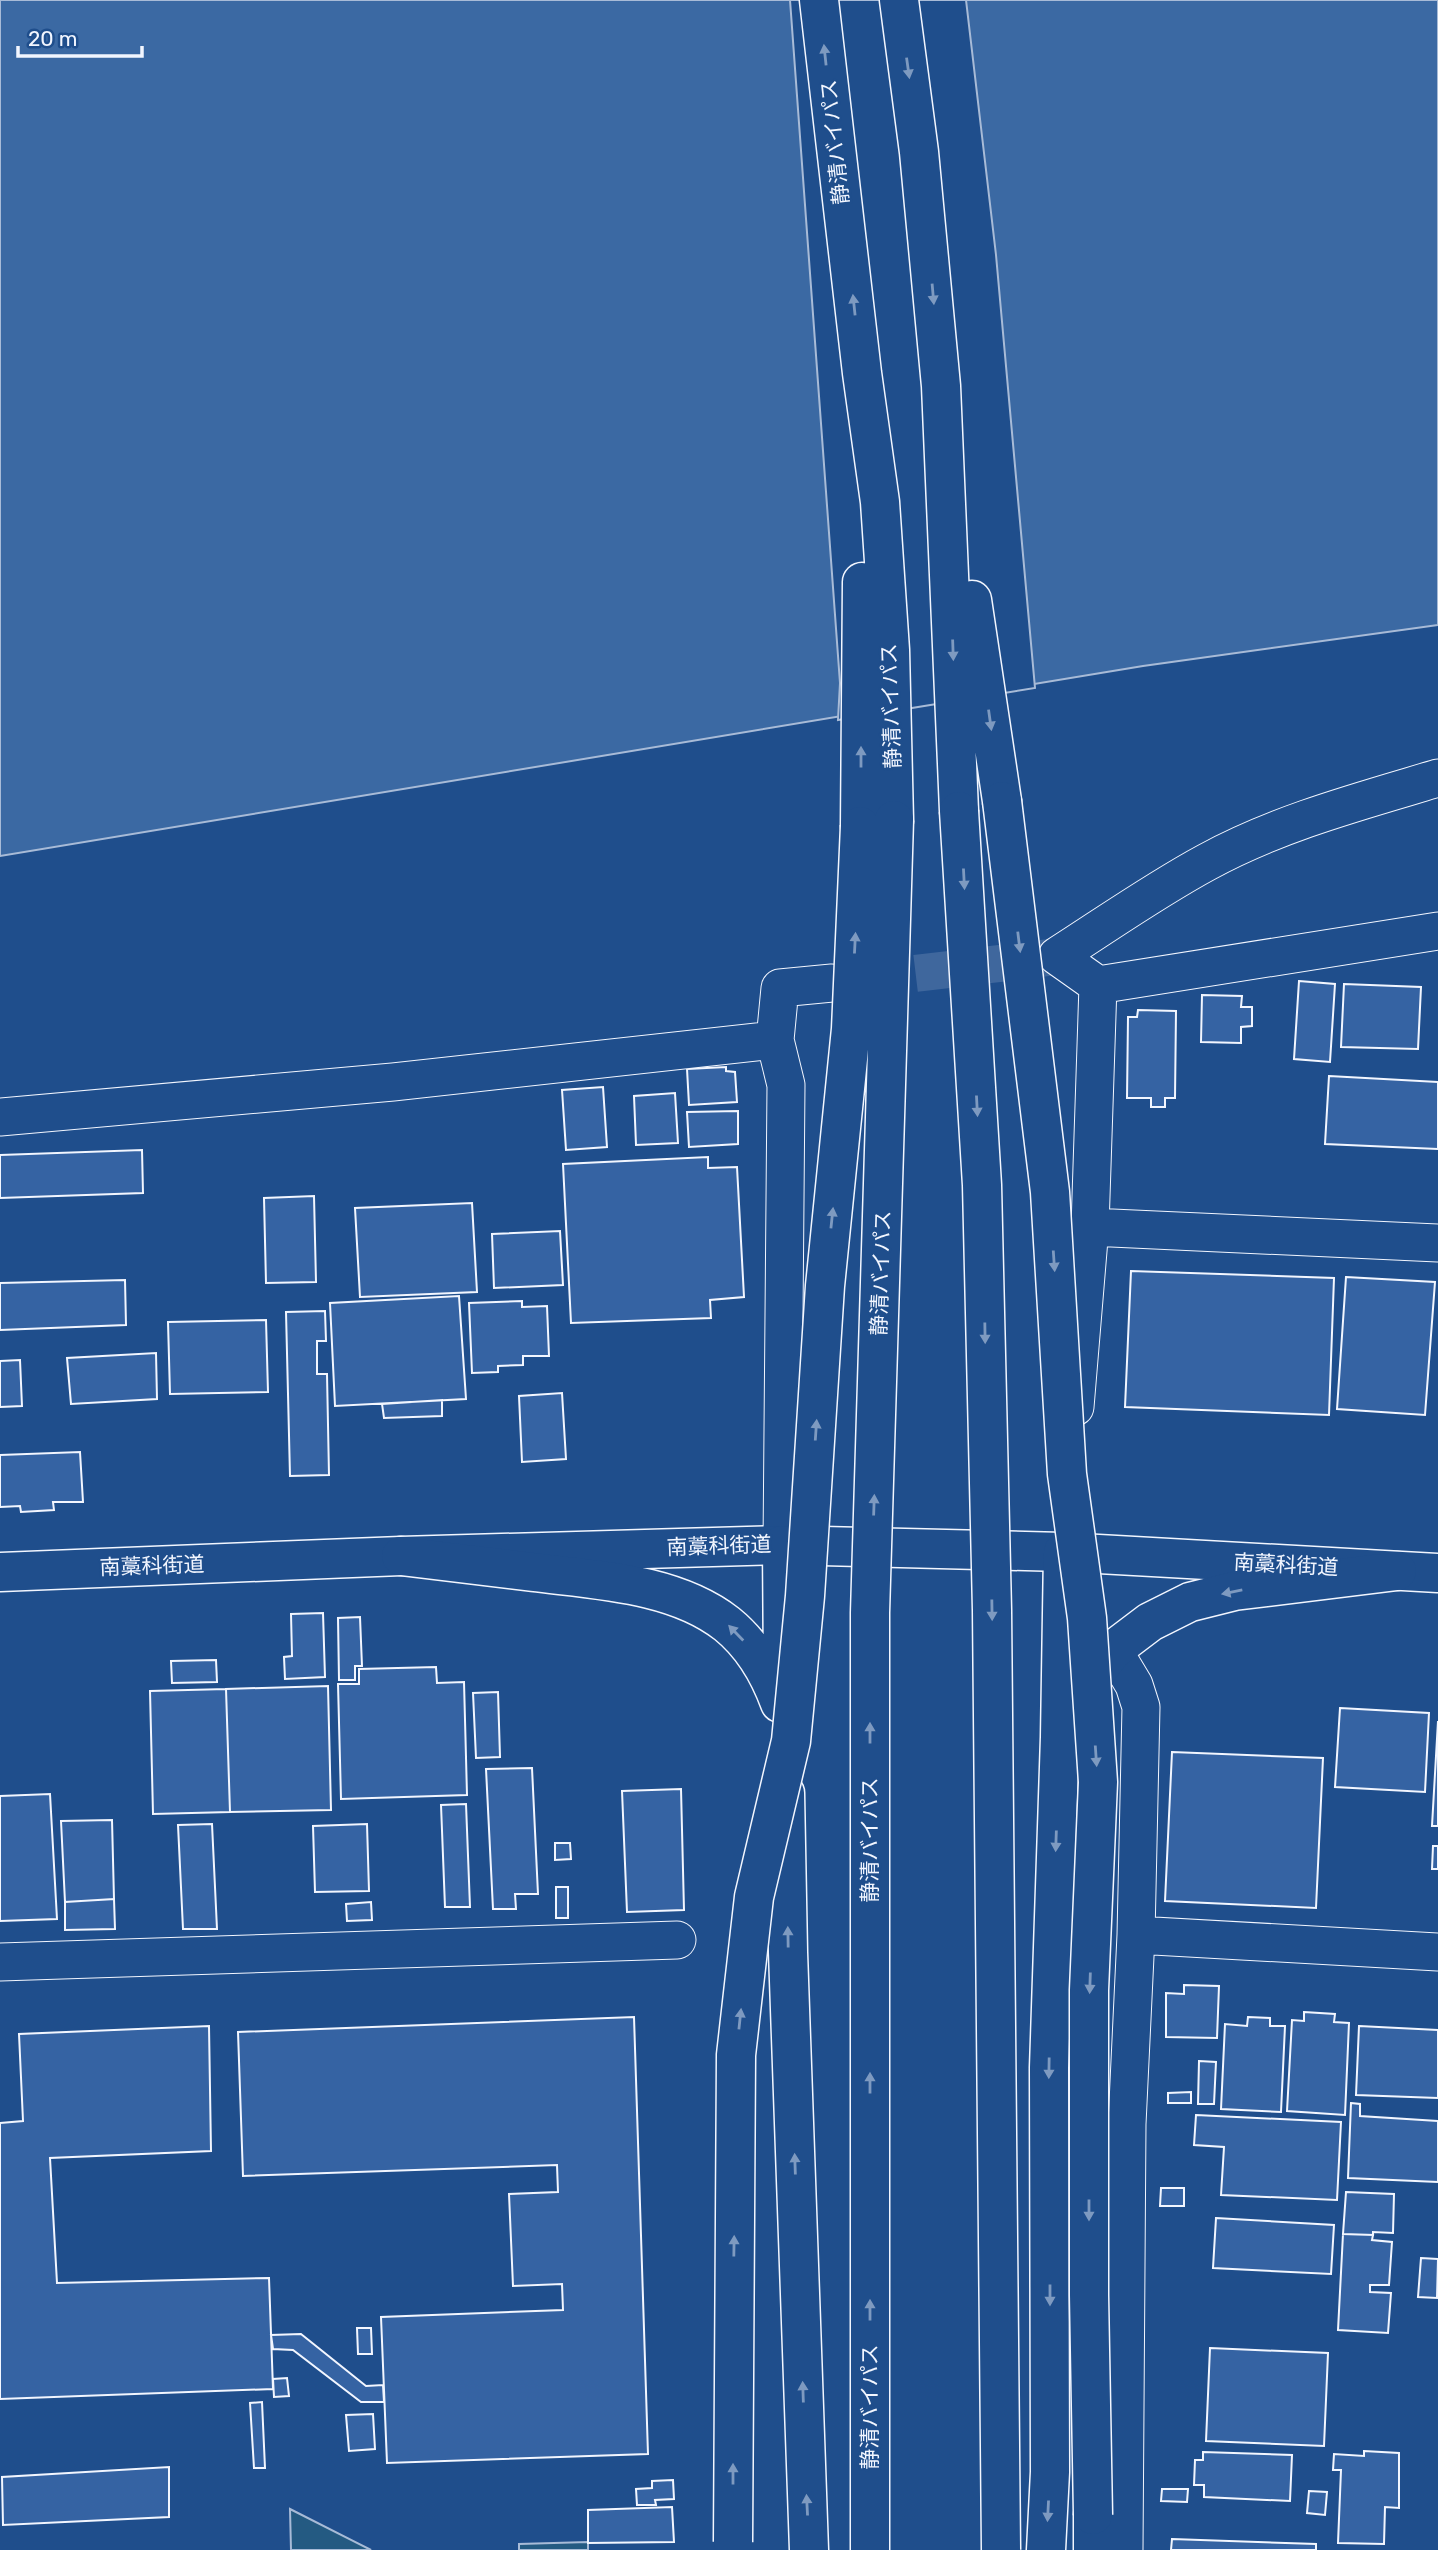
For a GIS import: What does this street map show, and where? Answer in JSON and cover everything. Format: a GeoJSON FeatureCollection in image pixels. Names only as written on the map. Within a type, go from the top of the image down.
{"type":"FeatureCollection","features":[{"type":"Feature","properties":{"kind":"main road","name":"静清バイパス"},"geometry":{"type":"LineString","coordinates":[[819,0],[862,373],[880,502],[890,650],[894,820],[870,1613],[870,2550]]}},
{"type":"Feature","properties":{"kind":"main road"},"geometry":{"type":"LineString","coordinates":[[899,0],[919,152],[941,386],[959,797],[982,1185],[992,1610],[1001,2550]]}},
{"type":"Feature","properties":{"kind":"main road"},"geometry":{"type":"LineString","coordinates":[[734,2546],[736,2055],[754,1897],[791,1741],[805,1596],[825,1286],[851,1029],[860,826],[862,373]]}},
{"type":"Feature","properties":{"kind":"main road"},"geometry":{"type":"LineString","coordinates":[[941,386],[1002,802],[1050,1192],[1067,1474],[1087,1618],[1098,1782],[1090,1990],[1089,2295],[1093,2533]]}},
{"type":"Feature","properties":{"kind":"main road"},"geometry":{"type":"LineString","coordinates":[[782,1545],[789,1966],[809,2550]]}},
{"type":"Feature","properties":{"kind":"main road","name":"南藁科街道"},"geometry":{"type":"LineString","coordinates":[[0,1572],[401,1556],[782,1545],[1063,1552],[1438,1573]]}},
{"type":"Feature","properties":{"kind":"main road"},"geometry":{"type":"LineString","coordinates":[[1046,2550],[1050,2472],[1049,2068],[1063,1552]]}},
{"type":"Feature","properties":{"kind":"main road"},"geometry":{"type":"LineString","coordinates":[[401,1556],[627,1584],[680,1597],[727,1624],[753,1650],[771,1680],[784,1712]]}},
{"type":"Feature","properties":{"kind":"main road"},"geometry":{"type":"LineString","coordinates":[[1060,1737],[1083,1689],[1114,1650],[1150,1622],[1190,1602],[1234,1591],[1397,1571]]}},
{"type":"Feature","properties":{"kind":"street"},"geometry":{"type":"LineString","coordinates":[[1438,778],[1272,832],[1209,861],[1152,894],[1057,956],[1098,985],[1438,930]]}},
{"type":"Feature","properties":{"kind":"street"},"geometry":{"type":"LineString","coordinates":[[782,1545],[786,1085],[775,1040],[780,988],[832,983]]}},
{"type":"Feature","properties":{"kind":"street"},"geometry":{"type":"LineString","coordinates":[[1063,1552],[1090,1227],[1098,985]]}},
{"type":"Feature","properties":{"kind":"street"},"geometry":{"type":"LineString","coordinates":[[0,1117],[393,1082],[775,1040]]}},
{"type":"Feature","properties":{"kind":"street"},"geometry":{"type":"LineString","coordinates":[[1090,1227],[1438,1243]]}},
{"type":"Feature","properties":{"kind":"street"},"geometry":{"type":"LineString","coordinates":[[1114,1650],[1134,1685],[1141,1707],[1136,1935],[1126,2124],[1124,2550]]}},
{"type":"Feature","properties":{"kind":"street"},"geometry":{"type":"LineString","coordinates":[[1136,1935],[1438,1952]]}},
{"type":"Feature","properties":{"kind":"street"},"geometry":{"type":"LineString","coordinates":[[0,1962],[677,1940]]}},
{"type":"Feature","properties":{"kind":"shaded area"},"geometry":{"type":"Polygon","coordinates":[[[0,0],[1438,0],[1438,625],[1143,666],[0,856],[0,0]]]}},
{"type":"Feature","properties":{"kind":"shaded area"},"geometry":{"type":"Polygon","coordinates":[[[290,2509],[371,2550],[291,2550],[290,2509]]]}},
{"type":"Feature","properties":{"kind":"shaded area"},"geometry":{"type":"Polygon","coordinates":[[[588,2542],[588,2550],[519,2550],[519,2544],[588,2542]]]}},
{"type":"Feature","properties":{"kind":"pier"},"geometry":{"type":"Polygon","coordinates":[[[790,0],[966,0],[996,255],[1035,688],[838,720],[840,683],[790,0]]]}},
{"type":"Feature","properties":{"kind":"building"},"geometry":{"type":"Polygon","coordinates":[[[1299,981],[1335,984],[1330,1062],[1294,1059],[1299,981]]]}},
{"type":"Feature","properties":{"kind":"building"},"geometry":{"type":"Polygon","coordinates":[[[1344,984],[1421,987],[1418,1049],[1341,1047],[1344,984]]]}},
{"type":"Feature","properties":{"kind":"building"},"geometry":{"type":"Polygon","coordinates":[[[1202,995],[1242,996],[1241,1007],[1252,1007],[1252,1026],[1241,1027],[1241,1043],[1201,1042],[1202,995]]]}},
{"type":"Feature","properties":{"kind":"building"},"geometry":{"type":"Polygon","coordinates":[[[1138,1010],[1176,1011],[1175,1098],[1165,1098],[1165,1107],[1151,1107],[1151,1098],[1127,1098],[1128,1017],[1137,1017],[1138,1010]]]}},
{"type":"Feature","properties":{"kind":"building"},"geometry":{"type":"Polygon","coordinates":[[[726,1067],[726,1071],[735,1072],[737,1102],[689,1105],[687,1069],[726,1067]]]}},
{"type":"Feature","properties":{"kind":"building"},"geometry":{"type":"Polygon","coordinates":[[[1329,1076],[1438,1082],[1438,1149],[1325,1144],[1329,1076]]]}},
{"type":"Feature","properties":{"kind":"building"},"geometry":{"type":"Polygon","coordinates":[[[603,1087],[607,1147],[566,1150],[562,1090],[603,1087]]]}},
{"type":"Feature","properties":{"kind":"building"},"geometry":{"type":"Polygon","coordinates":[[[675,1093],[678,1143],[636,1145],[634,1096],[675,1093]]]}},
{"type":"Feature","properties":{"kind":"building"},"geometry":{"type":"Polygon","coordinates":[[[738,1111],[738,1144],[689,1147],[687,1112],[738,1111]]]}},
{"type":"Feature","properties":{"kind":"building"},"geometry":{"type":"Polygon","coordinates":[[[142,1150],[143,1193],[0,1198],[0,1155],[142,1150]]]}},
{"type":"Feature","properties":{"kind":"building"},"geometry":{"type":"Polygon","coordinates":[[[708,1157],[708,1168],[737,1167],[744,1297],[710,1300],[711,1318],[571,1323],[563,1164],[708,1157]]]}},
{"type":"Feature","properties":{"kind":"building"},"geometry":{"type":"Polygon","coordinates":[[[314,1196],[316,1282],[266,1283],[264,1198],[314,1196]]]}},
{"type":"Feature","properties":{"kind":"building"},"geometry":{"type":"Polygon","coordinates":[[[472,1203],[477,1292],[360,1297],[355,1208],[472,1203]]]}},
{"type":"Feature","properties":{"kind":"building"},"geometry":{"type":"Polygon","coordinates":[[[560,1231],[563,1285],[494,1288],[492,1234],[560,1231]]]}},
{"type":"Feature","properties":{"kind":"building"},"geometry":{"type":"Polygon","coordinates":[[[1131,1271],[1334,1278],[1329,1415],[1125,1407],[1131,1271]]]}},
{"type":"Feature","properties":{"kind":"building"},"geometry":{"type":"Polygon","coordinates":[[[1346,1277],[1435,1282],[1425,1415],[1337,1409],[1346,1277]]]}},
{"type":"Feature","properties":{"kind":"building"},"geometry":{"type":"Polygon","coordinates":[[[125,1280],[126,1325],[0,1330],[0,1283],[125,1280]]]}},
{"type":"Feature","properties":{"kind":"building"},"geometry":{"type":"Polygon","coordinates":[[[459,1296],[466,1399],[335,1406],[330,1303],[459,1296]]]}},
{"type":"Feature","properties":{"kind":"building"},"geometry":{"type":"Polygon","coordinates":[[[522,1301],[522,1307],[547,1306],[549,1356],[523,1356],[523,1365],[498,1366],[498,1372],[472,1373],[469,1303],[522,1301]]]}},
{"type":"Feature","properties":{"kind":"building"},"geometry":{"type":"Polygon","coordinates":[[[325,1311],[326,1341],[317,1341],[317,1374],[327,1374],[329,1475],[290,1476],[286,1312],[325,1311]]]}},
{"type":"Feature","properties":{"kind":"building"},"geometry":{"type":"Polygon","coordinates":[[[266,1320],[268,1392],[170,1394],[168,1322],[266,1320]]]}},
{"type":"Feature","properties":{"kind":"building"},"geometry":{"type":"Polygon","coordinates":[[[156,1353],[157,1399],[71,1404],[67,1358],[156,1353]]]}},
{"type":"Feature","properties":{"kind":"building"},"geometry":{"type":"Polygon","coordinates":[[[20,1360],[22,1406],[0,1407],[0,1361],[20,1360]]]}},
{"type":"Feature","properties":{"kind":"building"},"geometry":{"type":"Polygon","coordinates":[[[562,1393],[566,1459],[522,1462],[519,1396],[562,1393]]]}},
{"type":"Feature","properties":{"kind":"building"},"geometry":{"type":"Polygon","coordinates":[[[442,1400],[442,1416],[384,1418],[382,1404],[442,1400]]]}},
{"type":"Feature","properties":{"kind":"building"},"geometry":{"type":"Polygon","coordinates":[[[80,1452],[83,1502],[53,1502],[54,1510],[21,1512],[20,1506],[0,1507],[0,1455],[80,1452]]]}},
{"type":"Feature","properties":{"kind":"building"},"geometry":{"type":"Polygon","coordinates":[[[323,1613],[325,1677],[285,1679],[284,1657],[292,1656],[291,1614],[323,1613]]]}},
{"type":"Feature","properties":{"kind":"building"},"geometry":{"type":"Polygon","coordinates":[[[360,1617],[362,1666],[355,1666],[355,1680],[339,1680],[338,1618],[360,1617]]]}},
{"type":"Feature","properties":{"kind":"building"},"geometry":{"type":"Polygon","coordinates":[[[216,1660],[217,1682],[172,1683],[171,1661],[216,1660]]]}},
{"type":"Feature","properties":{"kind":"building"},"geometry":{"type":"Polygon","coordinates":[[[436,1667],[437,1683],[464,1682],[467,1795],[341,1799],[338,1684],[359,1684],[359,1669],[436,1667]]]}},
{"type":"Feature","properties":{"kind":"building"},"geometry":{"type":"Polygon","coordinates":[[[328,1686],[331,1810],[230,1812],[226,1689],[328,1686]]]}},
{"type":"Feature","properties":{"kind":"building"},"geometry":{"type":"Polygon","coordinates":[[[226,1689],[230,1812],[153,1814],[150,1691],[226,1689]]]}},
{"type":"Feature","properties":{"kind":"building"},"geometry":{"type":"Polygon","coordinates":[[[498,1692],[500,1757],[476,1758],[473,1693],[498,1692]]]}},
{"type":"Feature","properties":{"kind":"building"},"geometry":{"type":"Polygon","coordinates":[[[1340,1708],[1429,1713],[1425,1792],[1335,1787],[1340,1708]]]}},
{"type":"Feature","properties":{"kind":"building"},"geometry":{"type":"Polygon","coordinates":[[[1438,1721],[1438,1826],[1432,1826],[1438,1721]]]}},
{"type":"Feature","properties":{"kind":"building"},"geometry":{"type":"Polygon","coordinates":[[[1172,1752],[1323,1758],[1316,1908],[1165,1901],[1172,1752]]]}},
{"type":"Feature","properties":{"kind":"building"},"geometry":{"type":"Polygon","coordinates":[[[532,1768],[538,1894],[515,1894],[516,1909],[493,1909],[486,1769],[532,1768]]]}},
{"type":"Feature","properties":{"kind":"building"},"geometry":{"type":"Polygon","coordinates":[[[681,1789],[684,1910],[627,1912],[622,1791],[681,1789]]]}},
{"type":"Feature","properties":{"kind":"building"},"geometry":{"type":"Polygon","coordinates":[[[50,1794],[57,1919],[0,1921],[0,1796],[50,1794]]]}},
{"type":"Feature","properties":{"kind":"building"},"geometry":{"type":"Polygon","coordinates":[[[466,1804],[470,1907],[445,1907],[441,1805],[466,1804]]]}},
{"type":"Feature","properties":{"kind":"building"},"geometry":{"type":"Polygon","coordinates":[[[112,1820],[114,1899],[65,1902],[61,1821],[112,1820]]]}},
{"type":"Feature","properties":{"kind":"building"},"geometry":{"type":"Polygon","coordinates":[[[212,1824],[217,1929],[183,1929],[178,1825],[212,1824]]]}},
{"type":"Feature","properties":{"kind":"building"},"geometry":{"type":"Polygon","coordinates":[[[367,1824],[369,1891],[315,1892],[313,1826],[367,1824]]]}},
{"type":"Feature","properties":{"kind":"building"},"geometry":{"type":"Polygon","coordinates":[[[555,1843],[570,1843],[571,1859],[555,1860],[555,1843]]]}},
{"type":"Feature","properties":{"kind":"building"},"geometry":{"type":"Polygon","coordinates":[[[1433,1846],[1438,1846],[1438,1869],[1432,1869],[1433,1846]]]}},
{"type":"Feature","properties":{"kind":"building"},"geometry":{"type":"Polygon","coordinates":[[[556,1887],[568,1887],[568,1918],[556,1918],[556,1887]]]}},
{"type":"Feature","properties":{"kind":"building"},"geometry":{"type":"Polygon","coordinates":[[[114,1899],[115,1929],[65,1930],[65,1902],[114,1899]]]}},
{"type":"Feature","properties":{"kind":"building"},"geometry":{"type":"Polygon","coordinates":[[[371,1902],[372,1920],[347,1921],[346,1904],[371,1902]]]}},
{"type":"Feature","properties":{"kind":"building"},"geometry":{"type":"Polygon","coordinates":[[[1184,1985],[1219,1986],[1217,2038],[1166,2037],[1166,1993],[1184,1994],[1184,1985]]]}},
{"type":"Feature","properties":{"kind":"building"},"geometry":{"type":"Polygon","coordinates":[[[1304,2012],[1335,2014],[1334,2022],[1349,2023],[1345,2115],[1287,2111],[1292,2020],[1304,2021],[1304,2012]]]}},
{"type":"Feature","properties":{"kind":"building"},"geometry":{"type":"Polygon","coordinates":[[[634,2017],[648,2454],[387,2463],[381,2317],[563,2310],[562,2284],[513,2286],[509,2194],[558,2192],[557,2165],[243,2176],[238,2032],[634,2017]]]}},
{"type":"Feature","properties":{"kind":"building"},"geometry":{"type":"Polygon","coordinates":[[[1248,2017],[1270,2018],[1270,2026],[1285,2026],[1281,2112],[1221,2109],[1225,2024],[1247,2026],[1248,2017]]]}},
{"type":"Feature","properties":{"kind":"building"},"geometry":{"type":"Polygon","coordinates":[[[209,2026],[211,2151],[50,2158],[57,2283],[269,2278],[273,2389],[0,2399],[0,2123],[23,2121],[19,2034],[209,2026]]]}},
{"type":"Feature","properties":{"kind":"building"},"geometry":{"type":"Polygon","coordinates":[[[1359,2026],[1438,2030],[1438,2098],[1356,2095],[1359,2026]]]}},
{"type":"Feature","properties":{"kind":"building"},"geometry":{"type":"Polygon","coordinates":[[[1199,2061],[1216,2062],[1214,2104],[1198,2104],[1199,2061]]]}},
{"type":"Feature","properties":{"kind":"building"},"geometry":{"type":"Polygon","coordinates":[[[1191,2092],[1191,2103],[1168,2103],[1168,2093],[1191,2092]]]}},
{"type":"Feature","properties":{"kind":"building"},"geometry":{"type":"Polygon","coordinates":[[[1351,2103],[1360,2104],[1360,2116],[1438,2121],[1438,2182],[1348,2178],[1351,2103]]]}},
{"type":"Feature","properties":{"kind":"building"},"geometry":{"type":"Polygon","coordinates":[[[1196,2115],[1341,2122],[1337,2200],[1221,2195],[1224,2147],[1194,2145],[1196,2115]]]}},
{"type":"Feature","properties":{"kind":"building"},"geometry":{"type":"Polygon","coordinates":[[[1161,2188],[1184,2188],[1184,2206],[1160,2206],[1161,2188]]]}},
{"type":"Feature","properties":{"kind":"building"},"geometry":{"type":"Polygon","coordinates":[[[1346,2192],[1394,2194],[1393,2233],[1343,2234],[1346,2192]]]}},
{"type":"Feature","properties":{"kind":"building"},"geometry":{"type":"Polygon","coordinates":[[[1216,2218],[1334,2225],[1331,2274],[1213,2268],[1216,2218]]]}},
{"type":"Feature","properties":{"kind":"building"},"geometry":{"type":"Polygon","coordinates":[[[1343,2234],[1373,2235],[1372,2240],[1392,2242],[1389,2285],[1370,2285],[1370,2292],[1391,2293],[1388,2333],[1338,2330],[1343,2234]]]}},
{"type":"Feature","properties":{"kind":"building"},"geometry":{"type":"Polygon","coordinates":[[[1421,2258],[1438,2259],[1437,2298],[1418,2297],[1421,2258]]]}},
{"type":"Feature","properties":{"kind":"building"},"geometry":{"type":"Polygon","coordinates":[[[357,2328],[371,2328],[372,2354],[358,2354],[357,2328]]]}},
{"type":"Feature","properties":{"kind":"building"},"geometry":{"type":"Polygon","coordinates":[[[301,2334],[366,2386],[383,2385],[384,2402],[361,2402],[293,2350],[273,2349],[271,2335],[301,2334]]]}},
{"type":"Feature","properties":{"kind":"building"},"geometry":{"type":"Polygon","coordinates":[[[1210,2348],[1328,2353],[1324,2446],[1206,2441],[1210,2348]]]}},
{"type":"Feature","properties":{"kind":"building"},"geometry":{"type":"Polygon","coordinates":[[[287,2378],[289,2396],[274,2397],[273,2379],[287,2378]]]}},
{"type":"Feature","properties":{"kind":"building"},"geometry":{"type":"Polygon","coordinates":[[[262,2402],[265,2468],[254,2468],[250,2403],[262,2402]]]}},
{"type":"Feature","properties":{"kind":"building"},"geometry":{"type":"Polygon","coordinates":[[[373,2414],[375,2449],[349,2451],[346,2415],[373,2414]]]}},
{"type":"Feature","properties":{"kind":"building"},"geometry":{"type":"Polygon","coordinates":[[[1364,2451],[1399,2453],[1399,2508],[1385,2507],[1384,2544],[1338,2543],[1341,2470],[1333,2470],[1334,2454],[1364,2456],[1364,2451]]]}},
{"type":"Feature","properties":{"kind":"building"},"geometry":{"type":"Polygon","coordinates":[[[1203,2452],[1292,2455],[1290,2501],[1204,2497],[1204,2485],[1194,2485],[1195,2460],[1203,2460],[1203,2452]]]}},
{"type":"Feature","properties":{"kind":"building"},"geometry":{"type":"Polygon","coordinates":[[[169,2467],[169,2517],[3,2525],[2,2477],[169,2467]]]}},
{"type":"Feature","properties":{"kind":"building"},"geometry":{"type":"Polygon","coordinates":[[[673,2480],[674,2499],[655,2500],[656,2505],[637,2505],[636,2489],[652,2488],[652,2481],[673,2480]]]}},
{"type":"Feature","properties":{"kind":"building"},"geometry":{"type":"Polygon","coordinates":[[[1162,2489],[1188,2489],[1187,2502],[1161,2501],[1162,2489]]]}},
{"type":"Feature","properties":{"kind":"building"},"geometry":{"type":"Polygon","coordinates":[[[1309,2491],[1327,2492],[1325,2515],[1307,2513],[1309,2491]]]}},
{"type":"Feature","properties":{"kind":"building"},"geometry":{"type":"Polygon","coordinates":[[[672,2507],[674,2542],[588,2543],[588,2510],[672,2507]]]}},
{"type":"Feature","properties":{"kind":"building"},"geometry":{"type":"Polygon","coordinates":[[[1172,2539],[1316,2544],[1316,2550],[1171,2550],[1172,2539]]]}},
{"type":"Feature","properties":{"kind":"tunnel"},"geometry":{"type":"LineString","coordinates":[[861,980],[1053,957]]}}]}
